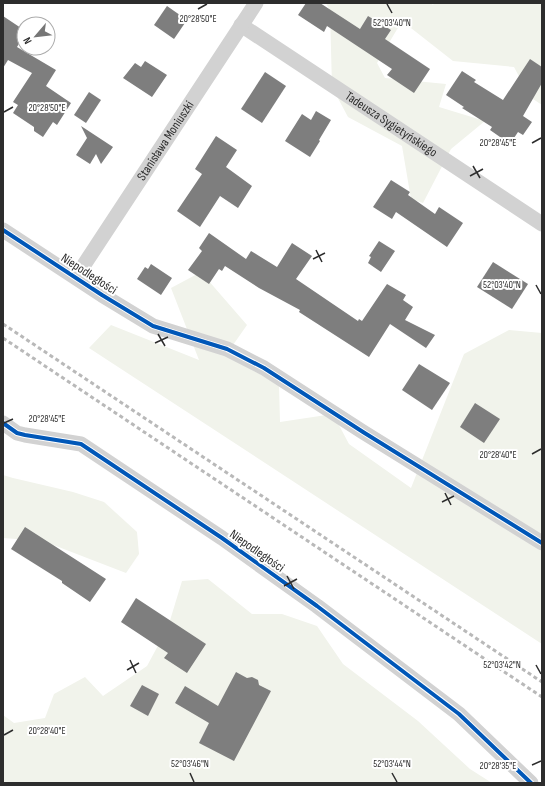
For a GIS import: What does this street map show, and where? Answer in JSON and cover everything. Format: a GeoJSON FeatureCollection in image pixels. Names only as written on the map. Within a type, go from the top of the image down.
{"type":"FeatureCollection","features":[{"type":"Feature","properties":{"kind":"street","name":"Stanisława Moniuszki"},"geometry":{"type":"LineString","coordinates":[[76,278],[256,3]]}},
{"type":"Feature","properties":{"kind":"street","name":"Tadeusza Sygietyńskiego"},"geometry":{"type":"LineString","coordinates":[[241,25],[542,224]]}},
{"type":"Feature","properties":{"kind":"street","name":"Niepodległości"},"geometry":{"type":"LineString","coordinates":[[3,230],[153,326],[227,349],[264,368],[363,432],[542,543]]}},
{"type":"Feature","properties":{"kind":"street","name":"Niepodległości"},"geometry":{"type":"LineString","coordinates":[[3,424],[10,435],[81,444],[222,538],[317,606],[459,714],[531,783]]}},
{"type":"Feature","properties":{"kind":"shaded area"},"geometry":{"type":"Polygon","coordinates":[[[326,3],[431,3],[433,5],[434,3],[542,3],[542,105],[530,97],[514,67],[453,61],[402,21],[377,63],[385,78],[446,84],[439,107],[485,121],[451,149],[423,203],[411,199],[402,146],[348,117],[332,87],[330,11],[326,3]]]}},
{"type":"Feature","properties":{"kind":"shaded area"},"geometry":{"type":"Polygon","coordinates":[[[201,272],[247,325],[226,355],[279,385],[280,422],[333,414],[349,444],[411,488],[464,354],[509,330],[542,333],[542,644],[89,348],[111,325],[199,360],[171,288],[201,272]]]}},
{"type":"Feature","properties":{"kind":"shaded area"},"geometry":{"type":"Polygon","coordinates":[[[3,475],[73,492],[104,502],[137,532],[139,554],[126,573],[43,541],[3,538],[3,475]]]}},
{"type":"Feature","properties":{"kind":"shaded area"},"geometry":{"type":"Polygon","coordinates":[[[208,579],[252,614],[282,614],[317,626],[343,664],[418,721],[470,769],[492,783],[3,783],[3,715],[14,723],[45,718],[54,694],[85,677],[103,696],[147,666],[168,627],[182,581],[208,579]]]}},
{"type":"Feature","properties":{"kind":"building"},"geometry":{"type":"Polygon","coordinates":[[[306,3],[320,3],[360,29],[368,16],[391,30],[385,39],[430,69],[414,93],[387,75],[392,69],[327,26],[324,32],[298,15],[306,3]]]}},
{"type":"Feature","properties":{"kind":"building"},"geometry":{"type":"Polygon","coordinates":[[[167,6],[187,20],[174,39],[154,25],[167,6]]]}},
{"type":"Feature","properties":{"kind":"building"},"geometry":{"type":"Polygon","coordinates":[[[3,16],[16,25],[16,56],[32,56],[56,70],[46,86],[71,103],[57,125],[53,122],[43,137],[34,131],[34,127],[13,113],[18,105],[13,102],[32,73],[8,60],[3,68],[3,16]]]}},
{"type":"Feature","properties":{"kind":"building"},"geometry":{"type":"Polygon","coordinates":[[[530,59],[542,67],[542,83],[523,116],[532,122],[523,135],[518,132],[510,144],[490,130],[492,127],[462,108],[464,107],[446,95],[462,71],[476,80],[474,82],[503,100],[530,59]]]}},
{"type":"Feature","properties":{"kind":"building"},"geometry":{"type":"Polygon","coordinates":[[[145,61],[167,75],[152,97],[123,78],[135,63],[141,67],[145,61]]]}},
{"type":"Feature","properties":{"kind":"building"},"geometry":{"type":"Polygon","coordinates":[[[265,72],[286,86],[262,123],[241,109],[265,72]]]}},
{"type":"Feature","properties":{"kind":"building"},"geometry":{"type":"Polygon","coordinates":[[[89,92],[101,100],[86,123],[74,115],[89,92]]]}},
{"type":"Feature","properties":{"kind":"building"},"geometry":{"type":"Polygon","coordinates":[[[316,111],[331,120],[310,157],[285,141],[302,114],[311,120],[316,111]]]}},
{"type":"Feature","properties":{"kind":"building"},"geometry":{"type":"Polygon","coordinates":[[[81,126],[113,147],[101,164],[96,154],[90,164],[76,155],[87,138],[81,126]]]}},
{"type":"Feature","properties":{"kind":"building"},"geometry":{"type":"Polygon","coordinates":[[[216,136],[237,150],[226,167],[252,186],[238,208],[220,196],[200,227],[177,211],[202,174],[195,169],[216,136]]]}},
{"type":"Feature","properties":{"kind":"building"},"geometry":{"type":"Polygon","coordinates":[[[391,180],[410,192],[408,195],[435,214],[439,207],[463,223],[447,247],[396,212],[392,219],[373,207],[391,180]]]}},
{"type":"Feature","properties":{"kind":"building"},"geometry":{"type":"Polygon","coordinates":[[[209,233],[246,259],[251,251],[277,267],[292,243],[312,256],[296,279],[358,321],[359,319],[362,321],[387,284],[406,295],[403,300],[413,307],[405,320],[435,335],[426,348],[390,324],[369,357],[299,312],[300,310],[259,288],[225,266],[222,271],[219,269],[209,284],[188,270],[202,251],[199,248],[209,233]]]}},
{"type":"Feature","properties":{"kind":"building"},"geometry":{"type":"Polygon","coordinates":[[[379,241],[395,251],[381,272],[368,263],[371,257],[369,256],[379,241]]]}},
{"type":"Feature","properties":{"kind":"building"},"geometry":{"type":"Polygon","coordinates":[[[493,262],[528,284],[512,309],[477,287],[493,262]]]}},
{"type":"Feature","properties":{"kind":"building"},"geometry":{"type":"Polygon","coordinates":[[[151,264],[172,278],[161,295],[137,279],[145,267],[148,269],[151,264]]]}},
{"type":"Feature","properties":{"kind":"building"},"geometry":{"type":"Polygon","coordinates":[[[419,364],[450,383],[432,410],[402,390],[419,364]]]}},
{"type":"Feature","properties":{"kind":"building"},"geometry":{"type":"Polygon","coordinates":[[[475,403],[500,419],[484,443],[460,427],[475,403]]]}},
{"type":"Feature","properties":{"kind":"building"},"geometry":{"type":"Polygon","coordinates":[[[25,527],[106,579],[90,602],[62,583],[62,581],[11,549],[25,527]]]}},
{"type":"Feature","properties":{"kind":"building"},"geometry":{"type":"Polygon","coordinates":[[[136,598],[206,644],[187,673],[164,658],[168,653],[121,622],[136,598]]]}},
{"type":"Feature","properties":{"kind":"building"},"geometry":{"type":"Polygon","coordinates":[[[236,672],[247,678],[252,677],[258,680],[259,685],[271,691],[234,761],[199,743],[209,723],[175,703],[185,686],[218,706],[236,672]]]}},
{"type":"Feature","properties":{"kind":"building"},"geometry":{"type":"Polygon","coordinates":[[[142,685],[159,694],[148,716],[130,706],[142,685]]]}},
{"type":"Feature","properties":{"kind":"railway"},"geometry":{"type":"LineString","coordinates":[[3,324],[542,682]]}},
{"type":"Feature","properties":{"kind":"railway"},"geometry":{"type":"LineString","coordinates":[[3,338],[542,697]]}},
{"type":"Feature","properties":{"kind":"cycle path"},"geometry":{"type":"LineString","coordinates":[[3,230],[102,295],[153,326],[227,349],[264,368],[363,432],[542,543]]}},
{"type":"Feature","properties":{"kind":"cycle path"},"geometry":{"type":"LineString","coordinates":[[3,423],[17,433],[81,444],[222,538],[317,606],[459,714],[531,783]]}}]}
